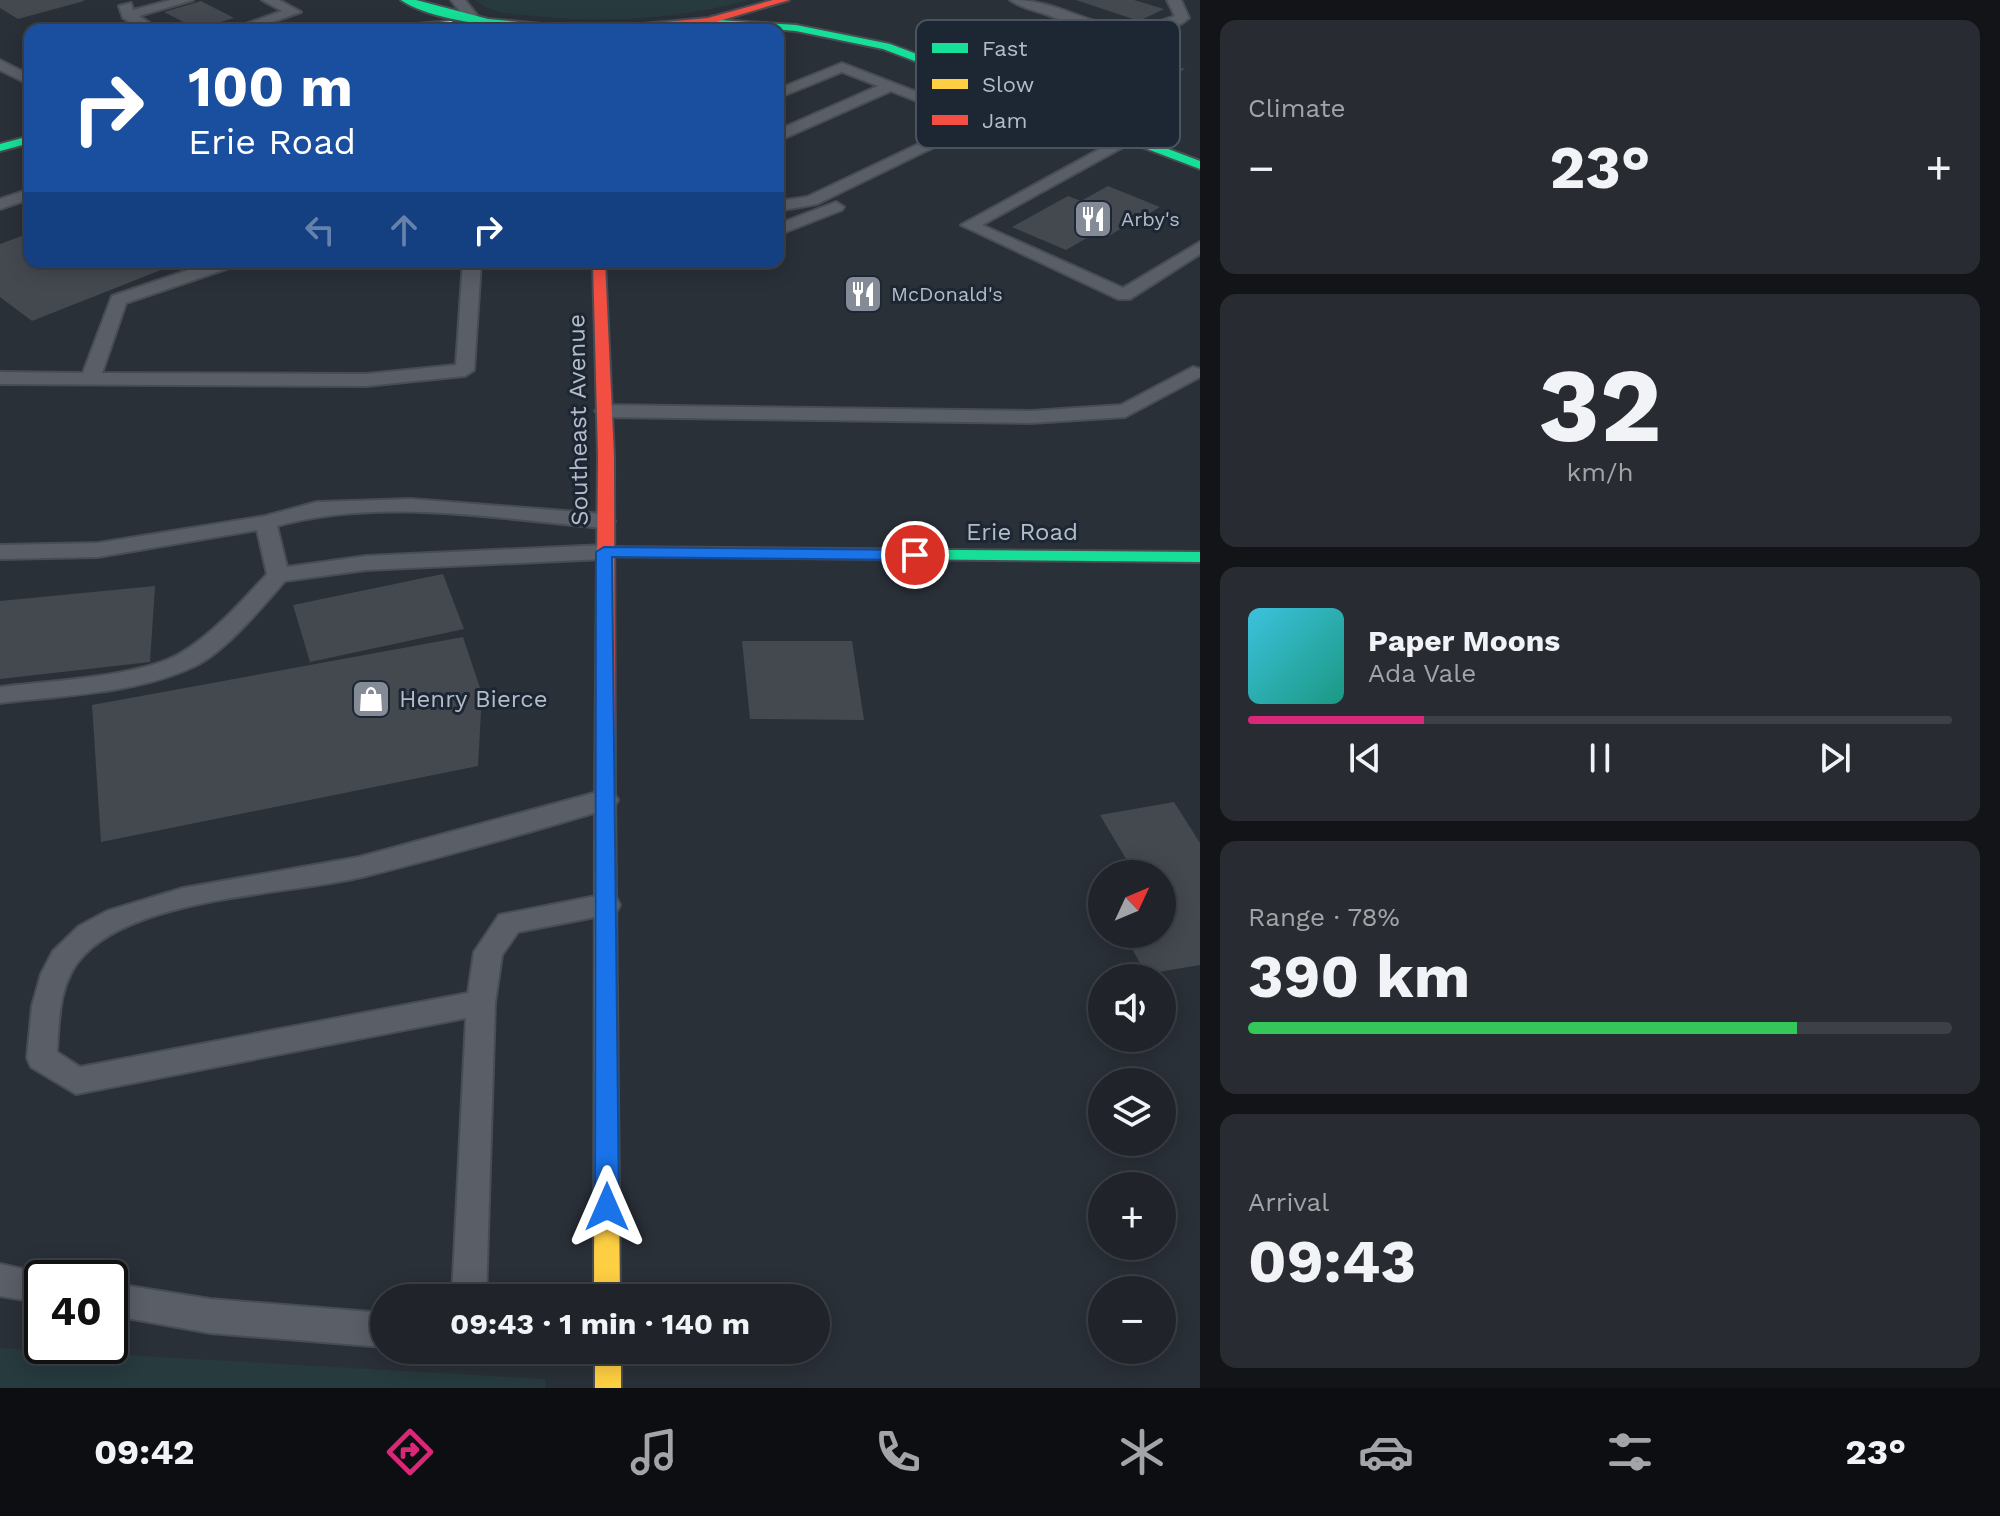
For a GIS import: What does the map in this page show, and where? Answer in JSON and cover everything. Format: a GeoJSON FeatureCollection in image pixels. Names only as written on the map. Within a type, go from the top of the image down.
{"type":"FeatureCollection","features":[{"type":"Feature","properties":{"kind":"street"},"geometry":{"type":"LineString","coordinates":[[406,0],[493,24]]}},
{"type":"Feature","properties":{"kind":"street"},"geometry":{"type":"LineString","coordinates":[[692,24],[784,0]]}},
{"type":"Feature","properties":{"kind":"street"},"geometry":{"type":"LineString","coordinates":[[834,14],[886,46]]}},
{"type":"Feature","properties":{"kind":"street"},"geometry":{"type":"LineString","coordinates":[[709,21],[742,24]]}},
{"type":"Feature","properties":{"kind":"street"},"geometry":{"type":"LineString","coordinates":[[373,22],[401,24]]}},
{"type":"Feature","properties":{"kind":"street"},"geometry":{"type":"LineString","coordinates":[[784,28],[886,46],[916,57]]}},
{"type":"Feature","properties":{"kind":"street"},"geometry":{"type":"LineString","coordinates":[[0,148],[24,141]]}},
{"type":"Feature","properties":{"kind":"street"},"geometry":{"type":"LineString","coordinates":[[1158,148],[1198,162]]}},
{"type":"Feature","properties":{"kind":"street","name":"Southeast Avenue"},"geometry":{"type":"LineString","coordinates":[[599,268],[605,411],[607,1284]]}},
{"type":"Feature","properties":{"kind":"street","name":"Erie Road"},"geometry":{"type":"LineString","coordinates":[[604,552],[1200,557]]}},
{"type":"Feature","properties":{"kind":"street"},"geometry":{"type":"LineString","coordinates":[[608,1364],[608,1388]]}},
{"type":"Feature","properties":{"kind":"lane"},"geometry":{"type":"LineString","coordinates":[[125,0],[128,15],[143,24]]}},
{"type":"Feature","properties":{"kind":"lane"},"geometry":{"type":"LineString","coordinates":[[128,15],[186,0]]}},
{"type":"Feature","properties":{"kind":"lane"},"geometry":{"type":"LineString","coordinates":[[255,24],[294,12],[269,0]]}},
{"type":"Feature","properties":{"kind":"lane"},"geometry":{"type":"LineString","coordinates":[[458,0],[493,24]]}},
{"type":"Feature","properties":{"kind":"lane"},"geometry":{"type":"LineString","coordinates":[[1017,0],[1079,20]]}},
{"type":"Feature","properties":{"kind":"lane"},"geometry":{"type":"LineString","coordinates":[[1174,0],[1182,18],[1177,20]]}},
{"type":"Feature","properties":{"kind":"lane"},"geometry":{"type":"LineString","coordinates":[[0,64],[24,78]]}},
{"type":"Feature","properties":{"kind":"lane"},"geometry":{"type":"LineString","coordinates":[[784,91],[842,67],[916,96]]}},
{"type":"Feature","properties":{"kind":"lane"},"geometry":{"type":"LineString","coordinates":[[784,133],[891,86]]}},
{"type":"Feature","properties":{"kind":"lane"},"geometry":{"type":"LineString","coordinates":[[784,205],[811,201],[923,148]]}},
{"type":"Feature","properties":{"kind":"lane"},"geometry":{"type":"LineString","coordinates":[[784,228],[824,213],[956,148]]}},
{"type":"Feature","properties":{"kind":"lane"},"geometry":{"type":"LineString","coordinates":[[1111,148],[969,225],[1124,295],[1200,247]]}},
{"type":"Feature","properties":{"kind":"lane"},"geometry":{"type":"LineString","coordinates":[[0,204],[24,196]]}},
{"type":"Feature","properties":{"kind":"lane"},"geometry":{"type":"LineString","coordinates":[[90,379],[118,300],[211,268]]}},
{"type":"Feature","properties":{"kind":"lane"},"geometry":{"type":"LineString","coordinates":[[4,374],[90,379],[366,380],[465,370],[472,268]]}},
{"type":"Feature","properties":{"kind":"lane"},"geometry":{"type":"LineString","coordinates":[[605,411],[1031,417],[1125,411],[1198,372]]}},
{"type":"Feature","properties":{"kind":"lane"},"geometry":{"type":"LineString","coordinates":[[0,552],[98,550],[266,522],[317,508],[411,505],[604,521]]}},
{"type":"Feature","properties":{"kind":"lane"},"geometry":{"type":"LineString","coordinates":[[266,522],[278,575]]}},
{"type":"Feature","properties":{"kind":"lane"},"geometry":{"type":"LineString","coordinates":[[0,695],[128,679],[188,660],[234,623],[278,575],[366,563],[604,552]]}},
{"type":"Feature","properties":{"kind":"lane"},"geometry":{"type":"LineString","coordinates":[[481,1003],[76,1081],[42,1058],[44,1014],[54,970],[88,934],[147,907],[357,867],[605,800]]}},
{"type":"Feature","properties":{"kind":"lane"},"geometry":{"type":"LineString","coordinates":[[470,1284],[481,1003],[488,952],[509,923],[606,905]]}},
{"type":"Feature","properties":{"kind":"lane"},"geometry":{"type":"LineString","coordinates":[[0,1280],[24,1284]]}},
{"type":"Feature","properties":{"kind":"lane"},"geometry":{"type":"LineString","coordinates":[[128,1302],[210,1316],[370,1329]]}},
{"type":"Feature","properties":{"kind":"green space"},"geometry":{"type":"Polygon","coordinates":[[[475,0],[749,0],[669,16],[588,20],[502,12],[475,0]]]}},
{"type":"Feature","properties":{"kind":"green space"},"geometry":{"type":"Polygon","coordinates":[[[0,1348],[24,1349],[24,1364],[128,1364],[128,1355],[545,1379],[545,1388],[0,1388],[0,1348]]]}},
{"type":"Feature","properties":{"kind":"building"},"geometry":{"type":"Polygon","coordinates":[[[0,0],[84,1],[18,19],[0,8],[0,0]]]}},
{"type":"Feature","properties":{"kind":"building"},"geometry":{"type":"Polygon","coordinates":[[[1076,0],[1134,0],[1164,9],[1136,20],[1076,0]]]}},
{"type":"Feature","properties":{"kind":"building"},"geometry":{"type":"Polygon","coordinates":[[[201,1],[234,18],[214,24],[187,24],[164,12],[201,1]]]}},
{"type":"Feature","properties":{"kind":"building"},"geometry":{"type":"Polygon","coordinates":[[[1108,186],[1160,207],[1145,216],[1137,213],[1123,221],[1130,223],[1109,236],[1099,231],[1066,250],[1012,227],[1068,196],[1081,201],[1108,186]]]}},
{"type":"Feature","properties":{"kind":"building"},"geometry":{"type":"Polygon","coordinates":[[[24,235],[24,268],[166,268],[32,321],[0,297],[0,244],[24,235]]]}},
{"type":"Feature","properties":{"kind":"building"},"geometry":{"type":"Polygon","coordinates":[[[443,574],[464,629],[310,662],[293,605],[443,574]]]}},
{"type":"Feature","properties":{"kind":"building"},"geometry":{"type":"Polygon","coordinates":[[[155,586],[150,662],[0,679],[0,601],[155,586]]]}},
{"type":"Feature","properties":{"kind":"building"},"geometry":{"type":"Polygon","coordinates":[[[463,637],[482,694],[478,766],[101,842],[92,705],[463,637]]]}},
{"type":"Feature","properties":{"kind":"building"},"geometry":{"type":"Polygon","coordinates":[[[742,641],[852,641],[864,720],[750,719],[742,641]]]}},
{"type":"Feature","properties":{"kind":"building"},"geometry":{"type":"Polygon","coordinates":[[[1174,802],[1200,843],[1200,965],[1176,969],[1176,964],[1140,964],[1132,948],[1176,948],[1176,860],[1127,860],[1100,815],[1174,802]]]}},
{"type":"Feature","properties":{"kind":"traffic: fast"},"geometry":{"type":"LineString","coordinates":[[406,0],[447,13],[505,24]]}},
{"type":"Feature","properties":{"kind":"traffic: fast"},"geometry":{"type":"LineString","coordinates":[[709,21],[746,24]]}},
{"type":"Feature","properties":{"kind":"traffic: fast"},"geometry":{"type":"LineString","coordinates":[[784,27],[886,46],[916,57]]}},
{"type":"Feature","properties":{"kind":"traffic: fast"},"geometry":{"type":"LineString","coordinates":[[0,148],[24,141]]}},
{"type":"Feature","properties":{"kind":"traffic: fast"},"geometry":{"type":"LineString","coordinates":[[1155,148],[1200,165]]}},
{"type":"Feature","properties":{"kind":"traffic: fast"},"geometry":{"type":"LineString","coordinates":[[604,552],[1200,557]]}},
{"type":"Feature","properties":{"kind":"traffic: slow"},"geometry":{"type":"LineString","coordinates":[[605,791],[607,1284]]}},
{"type":"Feature","properties":{"kind":"traffic: slow"},"geometry":{"type":"LineString","coordinates":[[608,1364],[608,1388]]}},
{"type":"Feature","properties":{"kind":"traffic: jam"},"geometry":{"type":"LineString","coordinates":[[676,24],[709,21],[784,0]]}},
{"type":"Feature","properties":{"kind":"traffic: jam"},"geometry":{"type":"LineString","coordinates":[[599,268],[606,456],[605,791]]}},
{"type":"Feature","properties":{"kind":"place","name":"Arby's"},"geometry":{"type":"Point","coordinates":[1093,219]}},
{"type":"Feature","properties":{"kind":"place","name":"McDonald's"},"geometry":{"type":"Point","coordinates":[863,294]}},
{"type":"Feature","properties":{"kind":"place","name":"Henry Bierce"},"geometry":{"type":"Point","coordinates":[371,699]}},
{"type":"Feature","properties":{"kind":"route"},"geometry":{"type":"LineString","coordinates":[[607,1207],[604,552],[915,555]]}}]}
